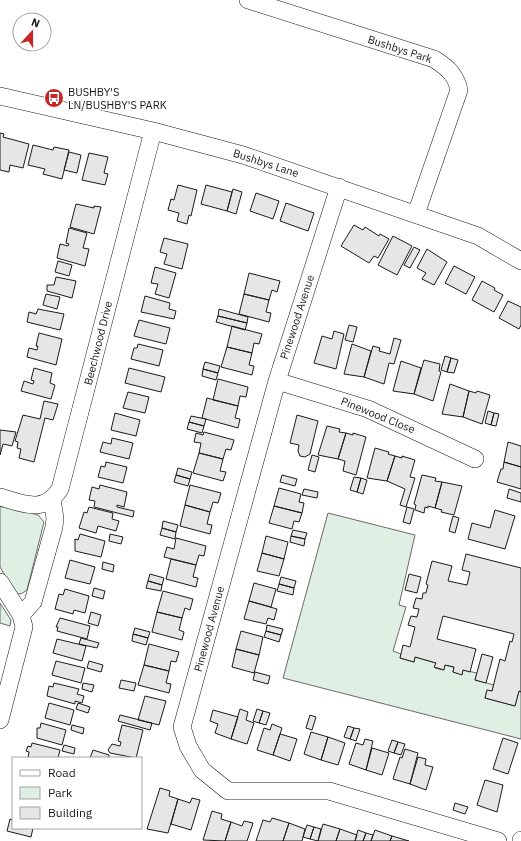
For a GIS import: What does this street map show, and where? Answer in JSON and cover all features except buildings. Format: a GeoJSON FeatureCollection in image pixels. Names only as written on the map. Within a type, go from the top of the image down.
{"type":"FeatureCollection","features":[{"type":"Feature","properties":{"kind":"street","name":"Bushbys Park"},"geometry":{"type":"LineString","coordinates":[[248,0],[434,59],[448,68],[457,81],[459,90],[416,214]]}},
{"type":"Feature","properties":{"kind":"street","name":"Bushbys Lane"},"geometry":{"type":"LineString","coordinates":[[0,96],[153,131],[243,156],[339,187],[478,236],[521,261]]}},
{"type":"Feature","properties":{"kind":"street","name":"Beechwood Drive"},"geometry":{"type":"LineString","coordinates":[[52,500],[60,489],[153,131]]}},
{"type":"Feature","properties":{"kind":"street","name":"Pinewood Avenue"},"geometry":{"type":"LineString","coordinates":[[339,187],[276,381],[182,727],[188,746],[202,770],[228,791],[329,791],[498,841]]}},
{"type":"Feature","properties":{"kind":"street","name":"Pinewood Close"},"geometry":{"type":"LineString","coordinates":[[276,381],[368,409],[475,460]]}},
{"type":"Feature","properties":{"kind":"street"},"geometry":{"type":"LineString","coordinates":[[0,497],[31,505],[46,503],[52,500],[55,518],[52,534],[33,602],[21,615]]}},
{"type":"Feature","properties":{"kind":"street"},"geometry":{"type":"LineString","coordinates":[[0,582],[21,615],[23,621],[23,634],[0,720]]}},
{"type":"Feature","properties":{"kind":"green space"},"geometry":{"type":"Polygon","coordinates":[[[0,505],[38,515],[44,522],[27,590],[21,594],[15,593],[0,567],[0,505]]]}},
{"type":"Feature","properties":{"kind":"green space"},"geometry":{"type":"Polygon","coordinates":[[[328,513],[415,535],[399,605],[406,607],[393,651],[401,654],[400,658],[414,662],[415,657],[436,663],[435,668],[443,670],[445,665],[454,667],[453,672],[462,674],[463,670],[477,673],[475,680],[494,685],[492,691],[487,691],[485,698],[515,706],[519,691],[521,692],[521,739],[283,678],[328,513]]]}},
{"type":"Feature","properties":{"kind":"green space"},"geometry":{"type":"Polygon","coordinates":[[[0,603],[11,620],[10,626],[0,623],[0,603]]]}},
{"type":"Feature","properties":{"kind":"place","name":"BUSHBY'S LN/BUSHBY'S PARK"},"geometry":{"type":"Point","coordinates":[54,98]}}]}
